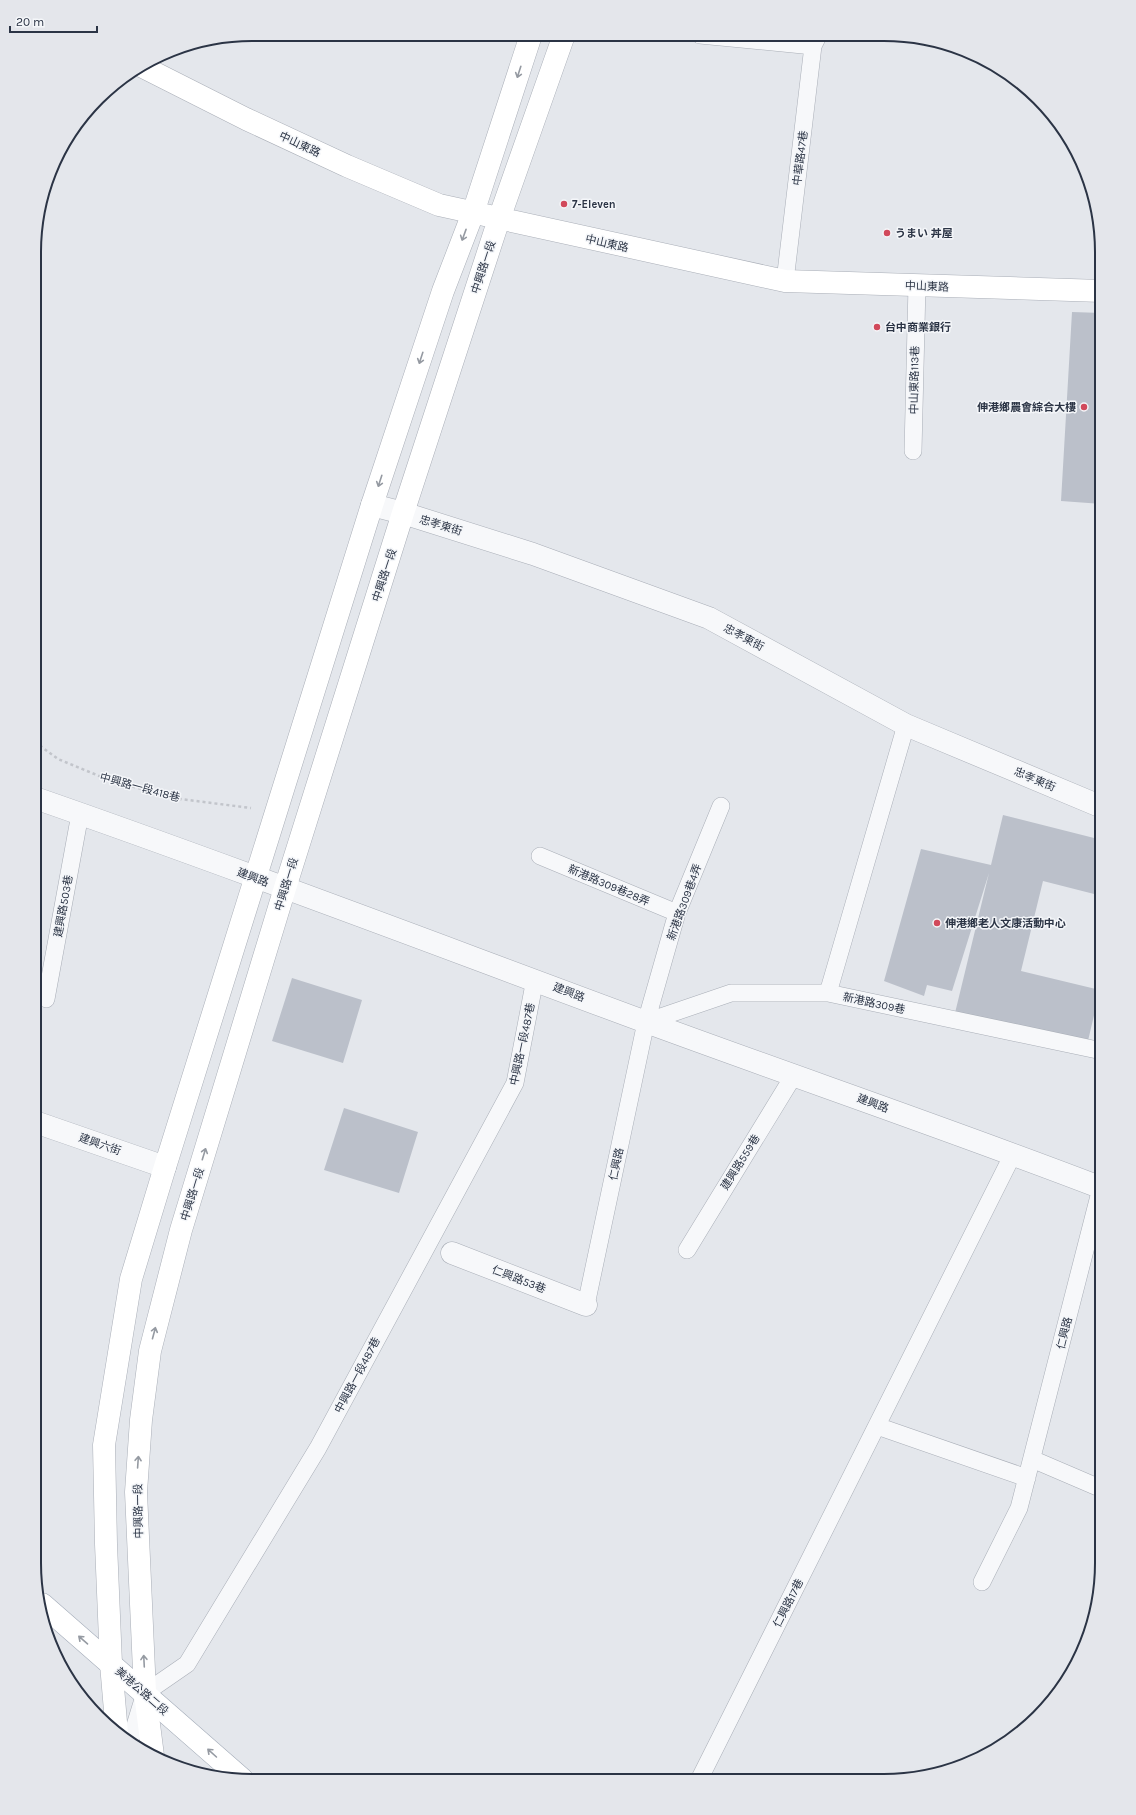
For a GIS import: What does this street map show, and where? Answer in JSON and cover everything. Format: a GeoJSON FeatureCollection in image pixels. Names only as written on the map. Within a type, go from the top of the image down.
{"type":"FeatureCollection","features":[{"type":"Feature","properties":{"kind":"main road"},"geometry":{"type":"LineString","coordinates":[[116,1725],[111,1664],[104,1445],[131,1279],[164,1167],[372,505],[443,291],[472,213],[528,41]]}},
{"type":"Feature","properties":{"kind":"main road","name":"中興路一段"},"geometry":{"type":"LineString","coordinates":[[152,1749],[145,1693],[136,1492],[141,1420],[150,1351],[181,1230],[285,888],[403,514],[499,218],[562,41]]}},
{"type":"Feature","properties":{"kind":"main road","name":"中山東路"},"geometry":{"type":"LineString","coordinates":[[147,68],[246,119],[347,166],[439,205],[472,213],[785,282],[1095,291]]}},
{"type":"Feature","properties":{"kind":"main road","name":"美港公路二段"},"geometry":{"type":"LineString","coordinates":[[46,1607],[236,1774]]}},
{"type":"Feature","properties":{"kind":"street","name":"忠孝東街"},"geometry":{"type":"LineString","coordinates":[[372,505],[533,554],[709,618],[906,725],[1095,804]]}},
{"type":"Feature","properties":{"kind":"street","name":"建興路"},"geometry":{"type":"LineString","coordinates":[[41,800],[285,888],[646,1022],[1013,1154],[1095,1186]]}},
{"type":"Feature","properties":{"kind":"street","name":"建興六街"},"geometry":{"type":"LineString","coordinates":[[41,1124],[164,1167]]}},
{"type":"Feature","properties":{"kind":"street","name":"仁興路53巷"},"geometry":{"type":"LineString","coordinates":[[452,1253],[586,1305]]}},
{"type":"Feature","properties":{"kind":"lane","name":"中華路47巷"},"geometry":{"type":"LineString","coordinates":[[785,282],[816,41]]}},
{"type":"Feature","properties":{"kind":"lane","name":"中山東路113巷"},"geometry":{"type":"LineString","coordinates":[[913,451],[917,285]]}},
{"type":"Feature","properties":{"kind":"lane"},"geometry":{"type":"LineString","coordinates":[[828,993],[906,725]]}},
{"type":"Feature","properties":{"kind":"lane","name":"新港路309巷4弄"},"geometry":{"type":"LineString","coordinates":[[646,1022],[677,913],[721,806]]}},
{"type":"Feature","properties":{"kind":"lane","name":"建興路503巷"},"geometry":{"type":"LineString","coordinates":[[46,999],[80,814]]}},
{"type":"Feature","properties":{"kind":"lane","name":"新港路309巷28弄"},"geometry":{"type":"LineString","coordinates":[[540,856],[677,913]]}},
{"type":"Feature","properties":{"kind":"lane","name":"中興路一段487巷"},"geometry":{"type":"LineString","coordinates":[[145,1693],[187,1664],[318,1448],[515,1084],[535,980]]}},
{"type":"Feature","properties":{"kind":"lane","name":"新港路309巷"},"geometry":{"type":"LineString","coordinates":[[646,1022],[731,993],[828,993],[1095,1050]]}},
{"type":"Feature","properties":{"kind":"lane","name":"仁興路"},"geometry":{"type":"LineString","coordinates":[[586,1305],[646,1022]]}},
{"type":"Feature","properties":{"kind":"lane","name":"建興路559巷"},"geometry":{"type":"LineString","coordinates":[[687,1250],[794,1075]]}},
{"type":"Feature","properties":{"kind":"lane","name":"仁興路17巷"},"geometry":{"type":"LineString","coordinates":[[702,1774],[1013,1154]]}},
{"type":"Feature","properties":{"kind":"lane","name":"仁興路"},"geometry":{"type":"LineString","coordinates":[[982,1582],[1019,1508],[1095,1212]]}},
{"type":"Feature","properties":{"kind":"lane"},"geometry":{"type":"LineString","coordinates":[[877,1426],[1027,1478]]}},
{"type":"Feature","properties":{"kind":"lane"},"geometry":{"type":"LineString","coordinates":[[1032,1459],[1095,1486]]}},
{"type":"Feature","properties":{"kind":"lane"},"geometry":{"type":"LineString","coordinates":[[132,1736],[145,1693]]}},
{"type":"Feature","properties":{"kind":"path","name":"中興路一段418巷"},"geometry":{"type":"LineString","coordinates":[[41,746],[58,759],[104,778],[172,798],[277,811]]}},
{"type":"Feature","properties":{"kind":"building","name":"伸港鄉農會綜合大樓"},"geometry":{"type":"Polygon","coordinates":[[[1072,312],[1095,313],[1095,503],[1061,501],[1072,312]]]}},
{"type":"Feature","properties":{"kind":"building"},"geometry":{"type":"Polygon","coordinates":[[[1003,815],[1095,838],[1095,894],[1043,881],[1021,971],[1095,989],[1095,1011],[1087,1045],[955,1013],[989,873],[952,991],[927,985],[924,996],[884,981],[921,849],[991,865],[1003,815]]]}},
{"type":"Feature","properties":{"kind":"building"},"geometry":{"type":"Polygon","coordinates":[[[292,978],[362,1000],[343,1063],[272,1041],[292,978]]]}},
{"type":"Feature","properties":{"kind":"building"},"geometry":{"type":"Polygon","coordinates":[[[344,1108],[418,1132],[399,1193],[324,1170],[344,1108]]]}},
{"type":"Feature","properties":{"kind":"place","name":"7-Eleven"},"geometry":{"type":"Point","coordinates":[564,204]}},
{"type":"Feature","properties":{"kind":"place","name":"うまい 丼屋"},"geometry":{"type":"Point","coordinates":[887,233]}},
{"type":"Feature","properties":{"kind":"place","name":"台中商業銀行"},"geometry":{"type":"Point","coordinates":[877,327]}},
{"type":"Feature","properties":{"kind":"place","name":"伸港鄉農會綜合大樓"},"geometry":{"type":"Point","coordinates":[1084,407]}},
{"type":"Feature","properties":{"kind":"place","name":"伸港鄉老人文康活動中心"},"geometry":{"type":"Point","coordinates":[937,923]}}]}
